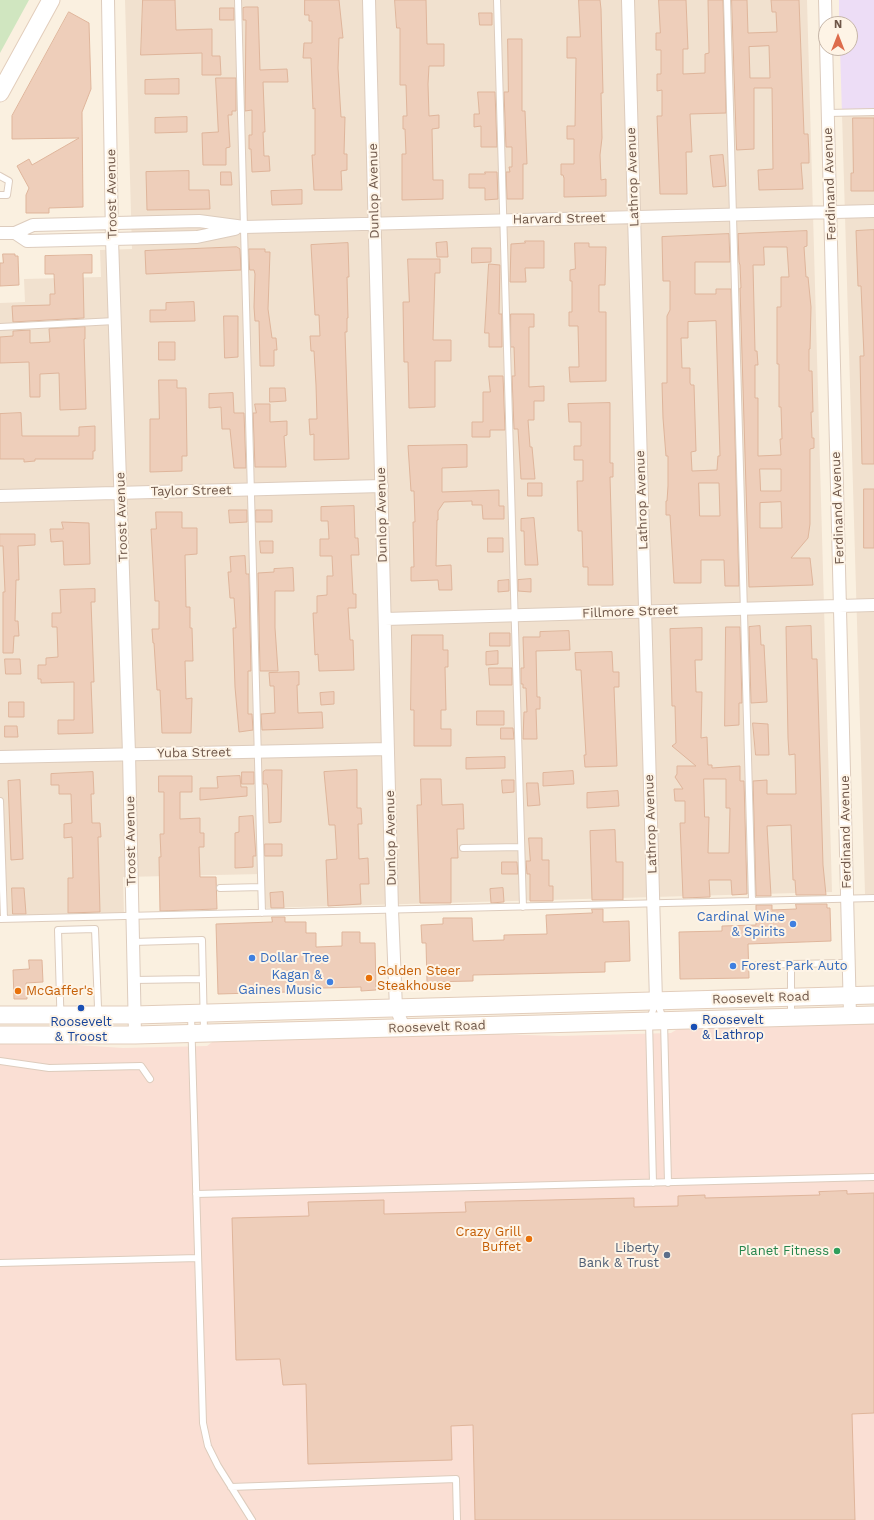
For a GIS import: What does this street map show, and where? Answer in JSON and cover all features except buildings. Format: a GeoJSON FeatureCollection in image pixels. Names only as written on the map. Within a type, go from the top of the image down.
{"type":"FeatureCollection","features":[{"type":"Feature","properties":{"kind":"main road"},"geometry":{"type":"LineString","coordinates":[[0,93],[51,0]]}},
{"type":"Feature","properties":{"kind":"main road","name":"Roosevelt Road"},"geometry":{"type":"LineString","coordinates":[[0,1015],[134,1015],[874,995]]}},
{"type":"Feature","properties":{"kind":"main road","name":"Roosevelt Road"},"geometry":{"type":"LineString","coordinates":[[0,1035],[135,1035],[874,1015]]}},
{"type":"Feature","properties":{"kind":"street","name":"Troost Avenue"},"geometry":{"type":"LineString","coordinates":[[108,0],[112,238],[129,754],[135,1035]]}},
{"type":"Feature","properties":{"kind":"street","name":"Dunlop Avenue"},"geometry":{"type":"LineString","coordinates":[[369,0],[392,910],[396,1008],[404,1028]]}},
{"type":"Feature","properties":{"kind":"street","name":"Lathrop Avenue"},"geometry":{"type":"LineString","coordinates":[[628,0],[656,1001]]}},
{"type":"Feature","properties":{"kind":"street","name":"Ferdinand Avenue"},"geometry":{"type":"LineString","coordinates":[[825,0],[850,1015]]}},
{"type":"Feature","properties":{"kind":"street","name":"Harvard Street"},"geometry":{"type":"LineString","coordinates":[[0,233],[15,233],[33,225],[112,223],[199,221],[244,227],[874,211]]}},
{"type":"Feature","properties":{"kind":"street","name":"Harvard Street"},"geometry":{"type":"LineString","coordinates":[[15,233],[27,241],[197,237],[244,227]]}},
{"type":"Feature","properties":{"kind":"street","name":"Taylor Street"},"geometry":{"type":"LineString","coordinates":[[0,496],[382,486]]}},
{"type":"Feature","properties":{"kind":"street","name":"Fillmore Street"},"geometry":{"type":"LineString","coordinates":[[385,619],[874,605]]}},
{"type":"Feature","properties":{"kind":"street","name":"Yuba Street"},"geometry":{"type":"LineString","coordinates":[[0,757],[388,749]]}},
{"type":"Feature","properties":{"kind":"lane"},"geometry":{"type":"LineString","coordinates":[[238,0],[262,913]]}},
{"type":"Feature","properties":{"kind":"lane"},"geometry":{"type":"LineString","coordinates":[[497,0],[523,907]]}},
{"type":"Feature","properties":{"kind":"lane"},"geometry":{"type":"LineString","coordinates":[[727,0],[752,901]]}},
{"type":"Feature","properties":{"kind":"lane"},"geometry":{"type":"LineString","coordinates":[[828,113],[874,112]]}},
{"type":"Feature","properties":{"kind":"lane"},"geometry":{"type":"LineString","coordinates":[[0,176],[9,180],[7,195],[0,195]]}},
{"type":"Feature","properties":{"kind":"lane"},"geometry":{"type":"LineString","coordinates":[[0,327],[115,321]]}},
{"type":"Feature","properties":{"kind":"lane"},"geometry":{"type":"LineString","coordinates":[[0,801],[2,919],[874,898]]}},
{"type":"Feature","properties":{"kind":"lane"},"geometry":{"type":"LineString","coordinates":[[463,848],[521,846]]}},
{"type":"Feature","properties":{"kind":"lane"},"geometry":{"type":"LineString","coordinates":[[220,888],[261,887]]}},
{"type":"Feature","properties":{"kind":"lane"},"geometry":{"type":"LineString","coordinates":[[61,1035],[58,930],[95,929],[99,1035]]}},
{"type":"Feature","properties":{"kind":"lane"},"geometry":{"type":"LineString","coordinates":[[133,942],[202,940],[203,979],[197,1013],[196,1194],[203,1423],[208,1446],[252,1520]]}},
{"type":"Feature","properties":{"kind":"lane"},"geometry":{"type":"LineString","coordinates":[[757,965],[849,962]]}},
{"type":"Feature","properties":{"kind":"lane"},"geometry":{"type":"LineString","coordinates":[[791,964],[791,1017]]}},
{"type":"Feature","properties":{"kind":"lane"},"geometry":{"type":"LineString","coordinates":[[133,980],[203,979]]}},
{"type":"Feature","properties":{"kind":"lane"},"geometry":{"type":"LineString","coordinates":[[653,1183],[656,1001]]}},
{"type":"Feature","properties":{"kind":"lane"},"geometry":{"type":"LineString","coordinates":[[656,1001],[656,1021],[668,1183]]}},
{"type":"Feature","properties":{"kind":"lane"},"geometry":{"type":"LineString","coordinates":[[197,1013],[198,1033]]}},
{"type":"Feature","properties":{"kind":"lane"},"geometry":{"type":"LineString","coordinates":[[0,1061],[49,1068],[141,1066],[150,1079]]}},
{"type":"Feature","properties":{"kind":"lane"},"geometry":{"type":"LineString","coordinates":[[196,1194],[874,1177]]}},
{"type":"Feature","properties":{"kind":"lane"},"geometry":{"type":"LineString","coordinates":[[0,1263],[198,1258]]}},
{"type":"Feature","properties":{"kind":"lane"},"geometry":{"type":"LineString","coordinates":[[231,1487],[456,1479],[458,1520]]}},
{"type":"Feature","properties":{"kind":"shaded area"},"geometry":{"type":"Polygon","coordinates":[[[125,0],[807,0],[832,892],[263,908],[262,874],[123,877],[124,916],[0,919],[0,303],[25,302],[24,279],[101,277],[100,250],[132,249],[125,0]]]}},
{"type":"Feature","properties":{"kind":"shaded area"},"geometry":{"type":"Polygon","coordinates":[[[839,0],[874,0],[874,114],[842,114],[840,56],[858,56],[858,16],[839,16],[839,0]]]}},
{"type":"Feature","properties":{"kind":"shaded area"},"geometry":{"type":"Polygon","coordinates":[[[842,114],[874,114],[874,894],[865,894],[842,114]]]}},
{"type":"Feature","properties":{"kind":"shaded area"},"geometry":{"type":"Polygon","coordinates":[[[874,1022],[874,1520],[0,1520],[0,1041],[123,1048],[207,1046],[216,1039],[466,1033],[559,1036],[671,1033],[681,1027],[874,1022]]]}},
{"type":"Feature","properties":{"kind":"green space"},"geometry":{"type":"Polygon","coordinates":[[[0,0],[29,0],[0,53],[0,0]]]}},
{"type":"Feature","properties":{"kind":"place","name":"Cardinal Wine & Spirits"},"geometry":{"type":"Point","coordinates":[793,924]}},
{"type":"Feature","properties":{"kind":"place","name":"Dollar Tree"},"geometry":{"type":"Point","coordinates":[252,958]}},
{"type":"Feature","properties":{"kind":"place","name":"Forest Park Auto"},"geometry":{"type":"Point","coordinates":[733,966]}},
{"type":"Feature","properties":{"kind":"place","name":"Golden Steer Steakhouse"},"geometry":{"type":"Point","coordinates":[369,978]}},
{"type":"Feature","properties":{"kind":"place","name":"Kagan & Gaines Music"},"geometry":{"type":"Point","coordinates":[330,982]}},
{"type":"Feature","properties":{"kind":"place","name":"McGaffer's"},"geometry":{"type":"Point","coordinates":[18,991]}},
{"type":"Feature","properties":{"kind":"place","name":"Roosevelt & Troost"},"geometry":{"type":"Point","coordinates":[81,1008]}},
{"type":"Feature","properties":{"kind":"place","name":"Roosevelt & Lathrop"},"geometry":{"type":"Point","coordinates":[694,1027]}},
{"type":"Feature","properties":{"kind":"place","name":"Crazy Grill Buffet"},"geometry":{"type":"Point","coordinates":[529,1239]}},
{"type":"Feature","properties":{"kind":"place","name":"Planet Fitness"},"geometry":{"type":"Point","coordinates":[837,1251]}},
{"type":"Feature","properties":{"kind":"place","name":"Liberty Bank & Trust"},"geometry":{"type":"Point","coordinates":[667,1255]}}]}
